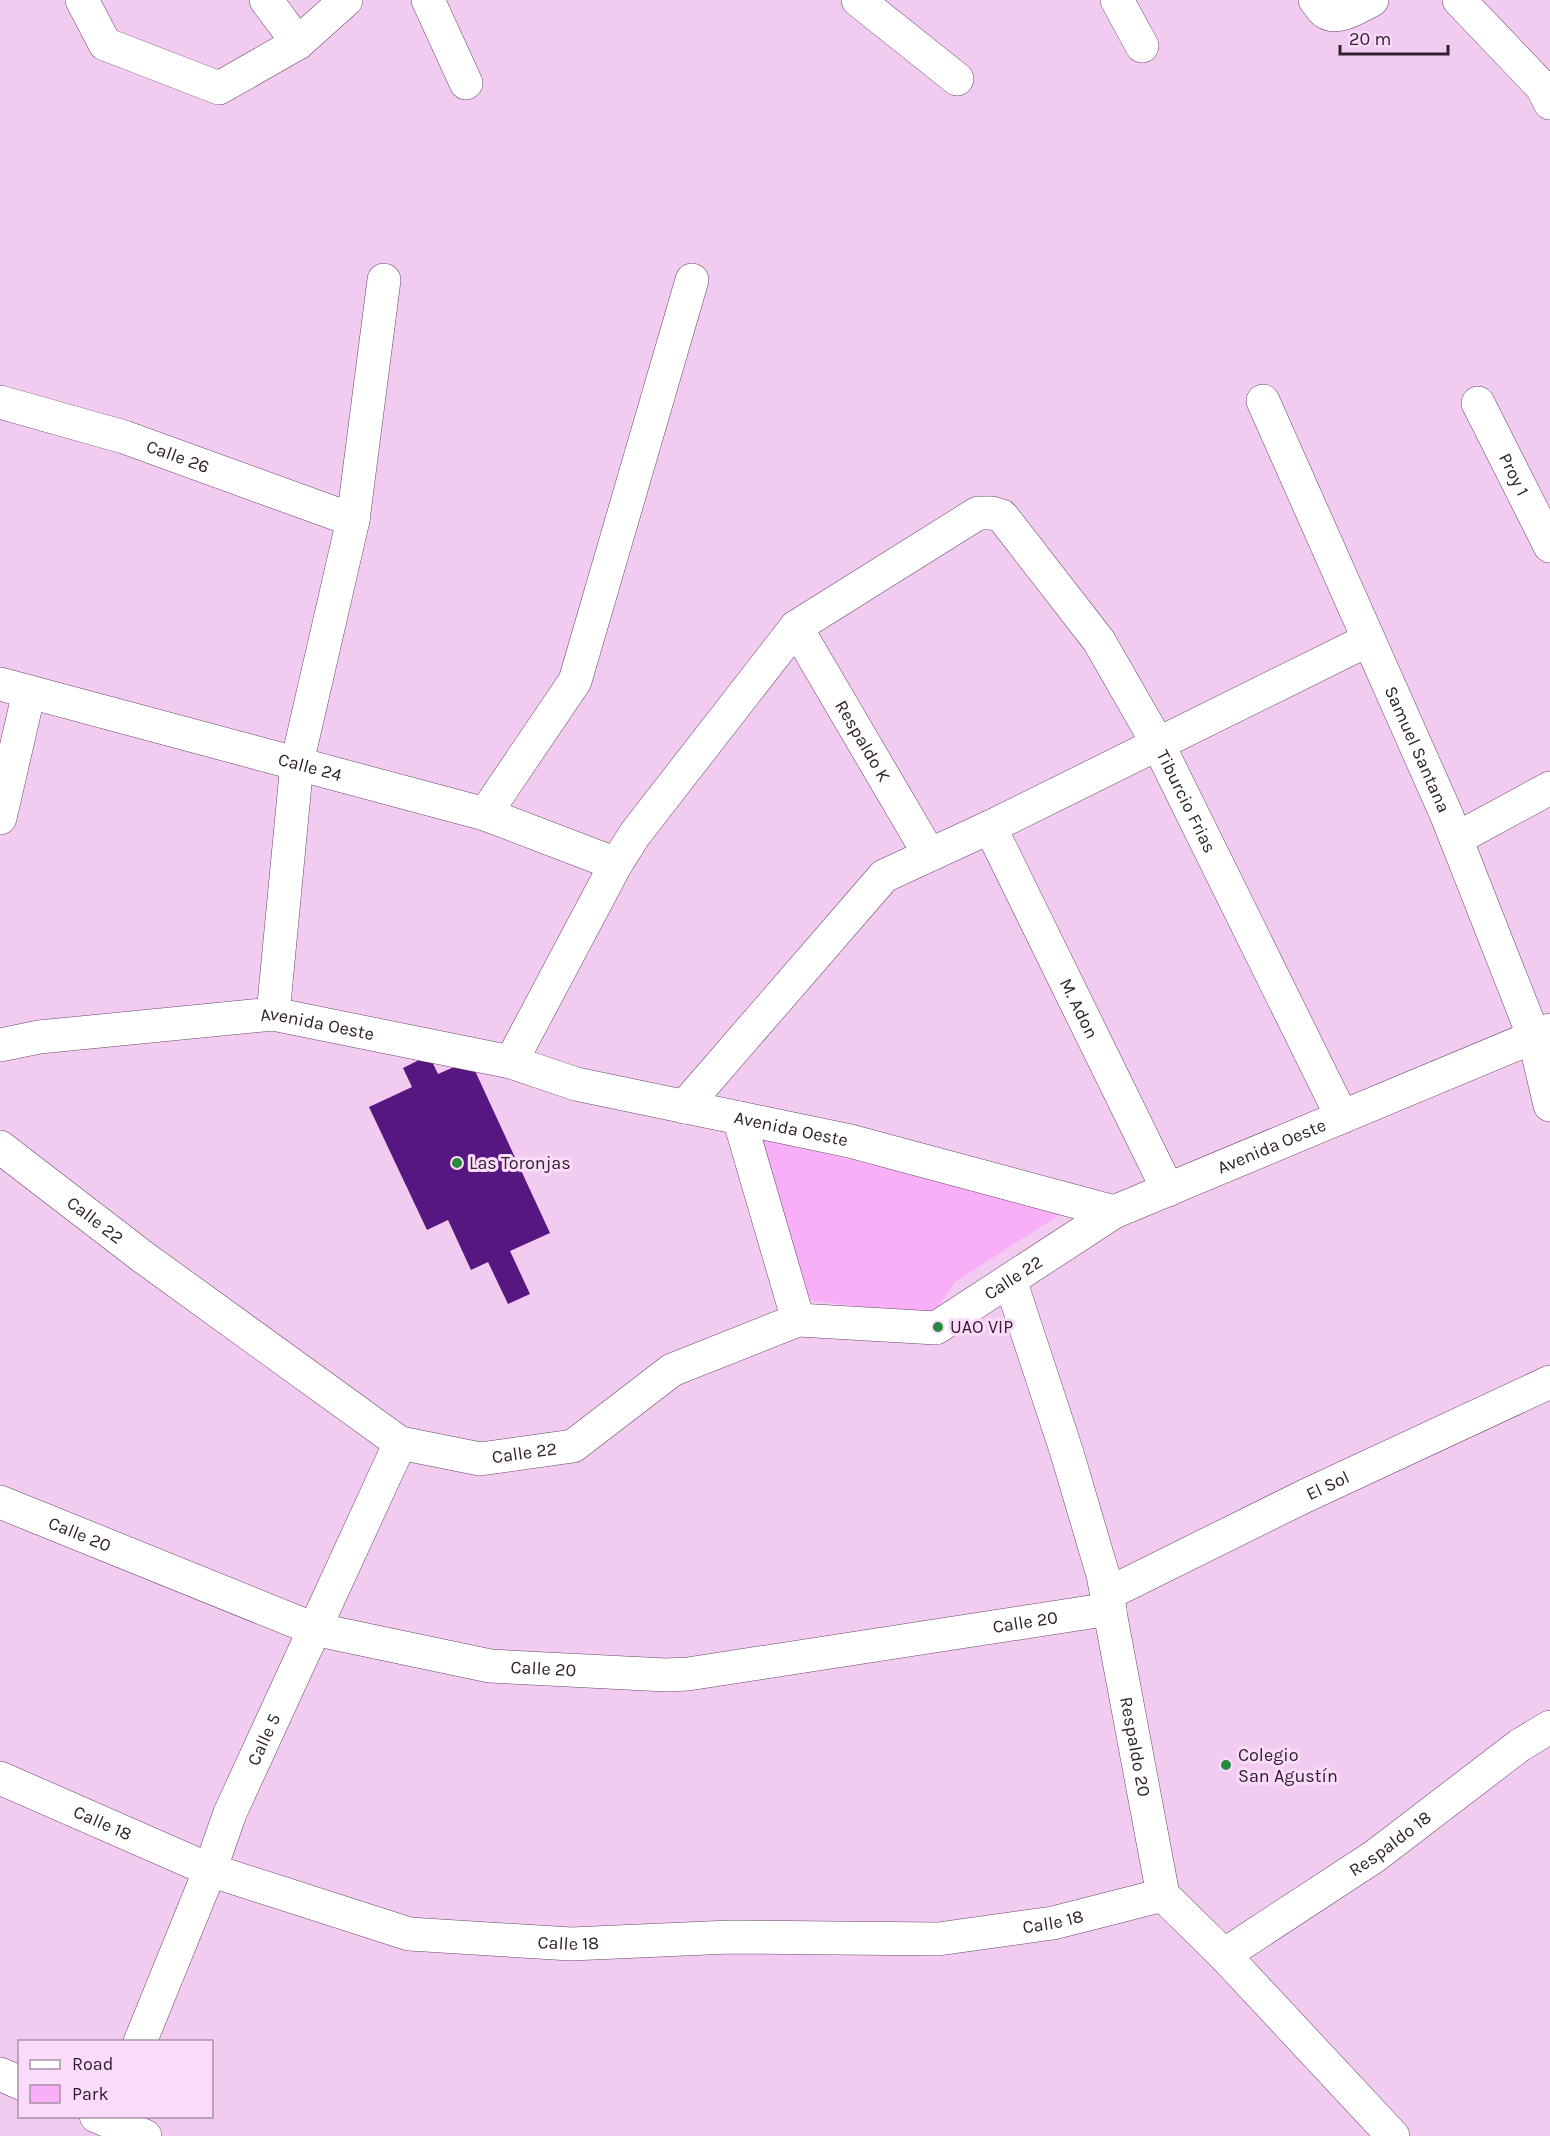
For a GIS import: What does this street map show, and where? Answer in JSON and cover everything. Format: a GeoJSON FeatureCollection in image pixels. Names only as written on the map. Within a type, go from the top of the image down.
{"type":"FeatureCollection","features":[{"type":"Feature","properties":{"kind":"street"},"geometry":{"type":"LineString","coordinates":[[82,0],[105,44],[219,88],[298,43],[346,0]]}},
{"type":"Feature","properties":{"kind":"street"},"geometry":{"type":"LineString","coordinates":[[266,0],[298,43]]}},
{"type":"Feature","properties":{"kind":"street"},"geometry":{"type":"LineString","coordinates":[[428,0],[466,83]]}},
{"type":"Feature","properties":{"kind":"street"},"geometry":{"type":"LineString","coordinates":[[858,0],[957,79]]}},
{"type":"Feature","properties":{"kind":"street"},"geometry":{"type":"LineString","coordinates":[[1117,0],[1142,45]]}},
{"type":"Feature","properties":{"kind":"street"},"geometry":{"type":"LineString","coordinates":[[1315,0],[1325,12],[1333,15],[1344,13],[1372,0]]}},
{"type":"Feature","properties":{"kind":"street"},"geometry":{"type":"LineString","coordinates":[[1459,0],[1547,91]]}},
{"type":"Feature","properties":{"kind":"street"},"geometry":{"type":"LineString","coordinates":[[273,1014],[297,763],[353,520],[384,280]]}},
{"type":"Feature","properties":{"kind":"street"},"geometry":{"type":"LineString","coordinates":[[485,814],[575,681],[692,280]]}},
{"type":"Feature","properties":{"kind":"street","name":"Samuel Santana"},"geometry":{"type":"LineString","coordinates":[[1263,401],[1542,1034],[1550,1105]]}},
{"type":"Feature","properties":{"kind":"street","name":"Calle 26"},"geometry":{"type":"LineString","coordinates":[[0,402],[124,437],[353,520]]}},
{"type":"Feature","properties":{"kind":"street","name":"Proy 1"},"geometry":{"type":"LineString","coordinates":[[1478,403],[1550,546]]}},
{"type":"Feature","properties":{"kind":"street","name":"Tiburcio Frias"},"geometry":{"type":"LineString","coordinates":[[796,627],[978,513],[1002,516],[1099,641],[1158,744],[1342,1117]]}},
{"type":"Feature","properties":{"kind":"street"},"geometry":{"type":"LineString","coordinates":[[511,1062],[616,864],[642,825],[796,627]]}},
{"type":"Feature","properties":{"kind":"street","name":"Respaldo K"},"geometry":{"type":"LineString","coordinates":[[796,627],[929,854]]}},
{"type":"Feature","properties":{"kind":"street"},"geometry":{"type":"LineString","coordinates":[[684,1107],[884,876],[990,827],[1368,640]]}},
{"type":"Feature","properties":{"kind":"street"},"geometry":{"type":"LineString","coordinates":[[0,818],[14,688]]}},
{"type":"Feature","properties":{"kind":"street","name":"Calle 24"},"geometry":{"type":"LineString","coordinates":[[14,688],[485,814],[616,864]]}},
{"type":"Feature","properties":{"kind":"street"},"geometry":{"type":"LineString","coordinates":[[1456,839],[1550,788]]}},
{"type":"Feature","properties":{"kind":"street","name":"M. Adon"},"geometry":{"type":"LineString","coordinates":[[990,827],[1168,1190]]}},
{"type":"Feature","properties":{"kind":"street","name":"Avenida Oeste"},"geometry":{"type":"LineString","coordinates":[[0,1045],[39,1037],[273,1014],[511,1062],[576,1084],[850,1141],[1114,1212],[1542,1034]]}},
{"type":"Feature","properties":{"kind":"street"},"geometry":{"type":"LineString","coordinates":[[739,1118],[798,1320]]}},
{"type":"Feature","properties":{"kind":"street","name":"Calle 22"},"geometry":{"type":"LineString","coordinates":[[0,1148],[143,1257],[400,1443],[480,1459],[573,1446],[672,1370],[798,1320],[936,1328],[1114,1212]]}},
{"type":"Feature","properties":{"kind":"street","name":"Respaldo 20"},"geometry":{"type":"LineString","coordinates":[[1010,1280],[1067,1453],[1103,1575],[1162,1895]]}},
{"type":"Feature","properties":{"kind":"street","name":"El Sol"},"geometry":{"type":"LineString","coordinates":[[1108,1601],[1305,1496],[1550,1382]]}},
{"type":"Feature","properties":{"kind":"street","name":"Calle 5"},"geometry":{"type":"LineString","coordinates":[[141,2040],[210,1870],[230,1813],[400,1443]]}},
{"type":"Feature","properties":{"kind":"street","name":"Calle 20"},"geometry":{"type":"LineString","coordinates":[[0,1502],[314,1629],[490,1666],[666,1675],[688,1674],[1108,1601]]}},
{"type":"Feature","properties":{"kind":"street","name":"Respaldo 18"},"geometry":{"type":"LineString","coordinates":[[1224,1955],[1375,1856],[1520,1745],[1550,1727]]}},
{"type":"Feature","properties":{"kind":"street","name":"Calle 18"},"geometry":{"type":"LineString","coordinates":[[0,1778],[210,1870],[409,1934],[571,1944],[730,1937],[938,1939],[1053,1923],[1162,1895]]}},
{"type":"Feature","properties":{"kind":"street"},"geometry":{"type":"LineString","coordinates":[[1162,1895],[1224,1955],[1393,2136]]}},
{"type":"Feature","properties":{"kind":"street"},"geometry":{"type":"LineString","coordinates":[[0,2074],[18,2082]]}},
{"type":"Feature","properties":{"kind":"street"},"geometry":{"type":"LineString","coordinates":[[104,2123],[145,2136]]}},
{"type":"Feature","properties":{"kind":"green space"},"geometry":{"type":"Polygon","coordinates":[[[761,1138],[1064,1212],[955,1282],[933,1315],[805,1300],[761,1138]]]}},
{"type":"Feature","properties":{"kind":"building","name":"Las Toronjas"},"geometry":{"type":"Polygon","coordinates":[[[429,1055],[438,1074],[470,1060],[550,1233],[510,1251],[530,1294],[508,1304],[488,1262],[471,1270],[448,1220],[427,1230],[369,1107],[412,1087],[403,1068],[429,1055]]]}},
{"type":"Feature","properties":{"kind":"place","name":"Las Toronjas"},"geometry":{"type":"Point","coordinates":[457,1163]}},
{"type":"Feature","properties":{"kind":"place","name":"UAO VIP"},"geometry":{"type":"Point","coordinates":[938,1327]}},
{"type":"Feature","properties":{"kind":"place","name":"Colegio San Agustín"},"geometry":{"type":"Point","coordinates":[1226,1765]}}]}
